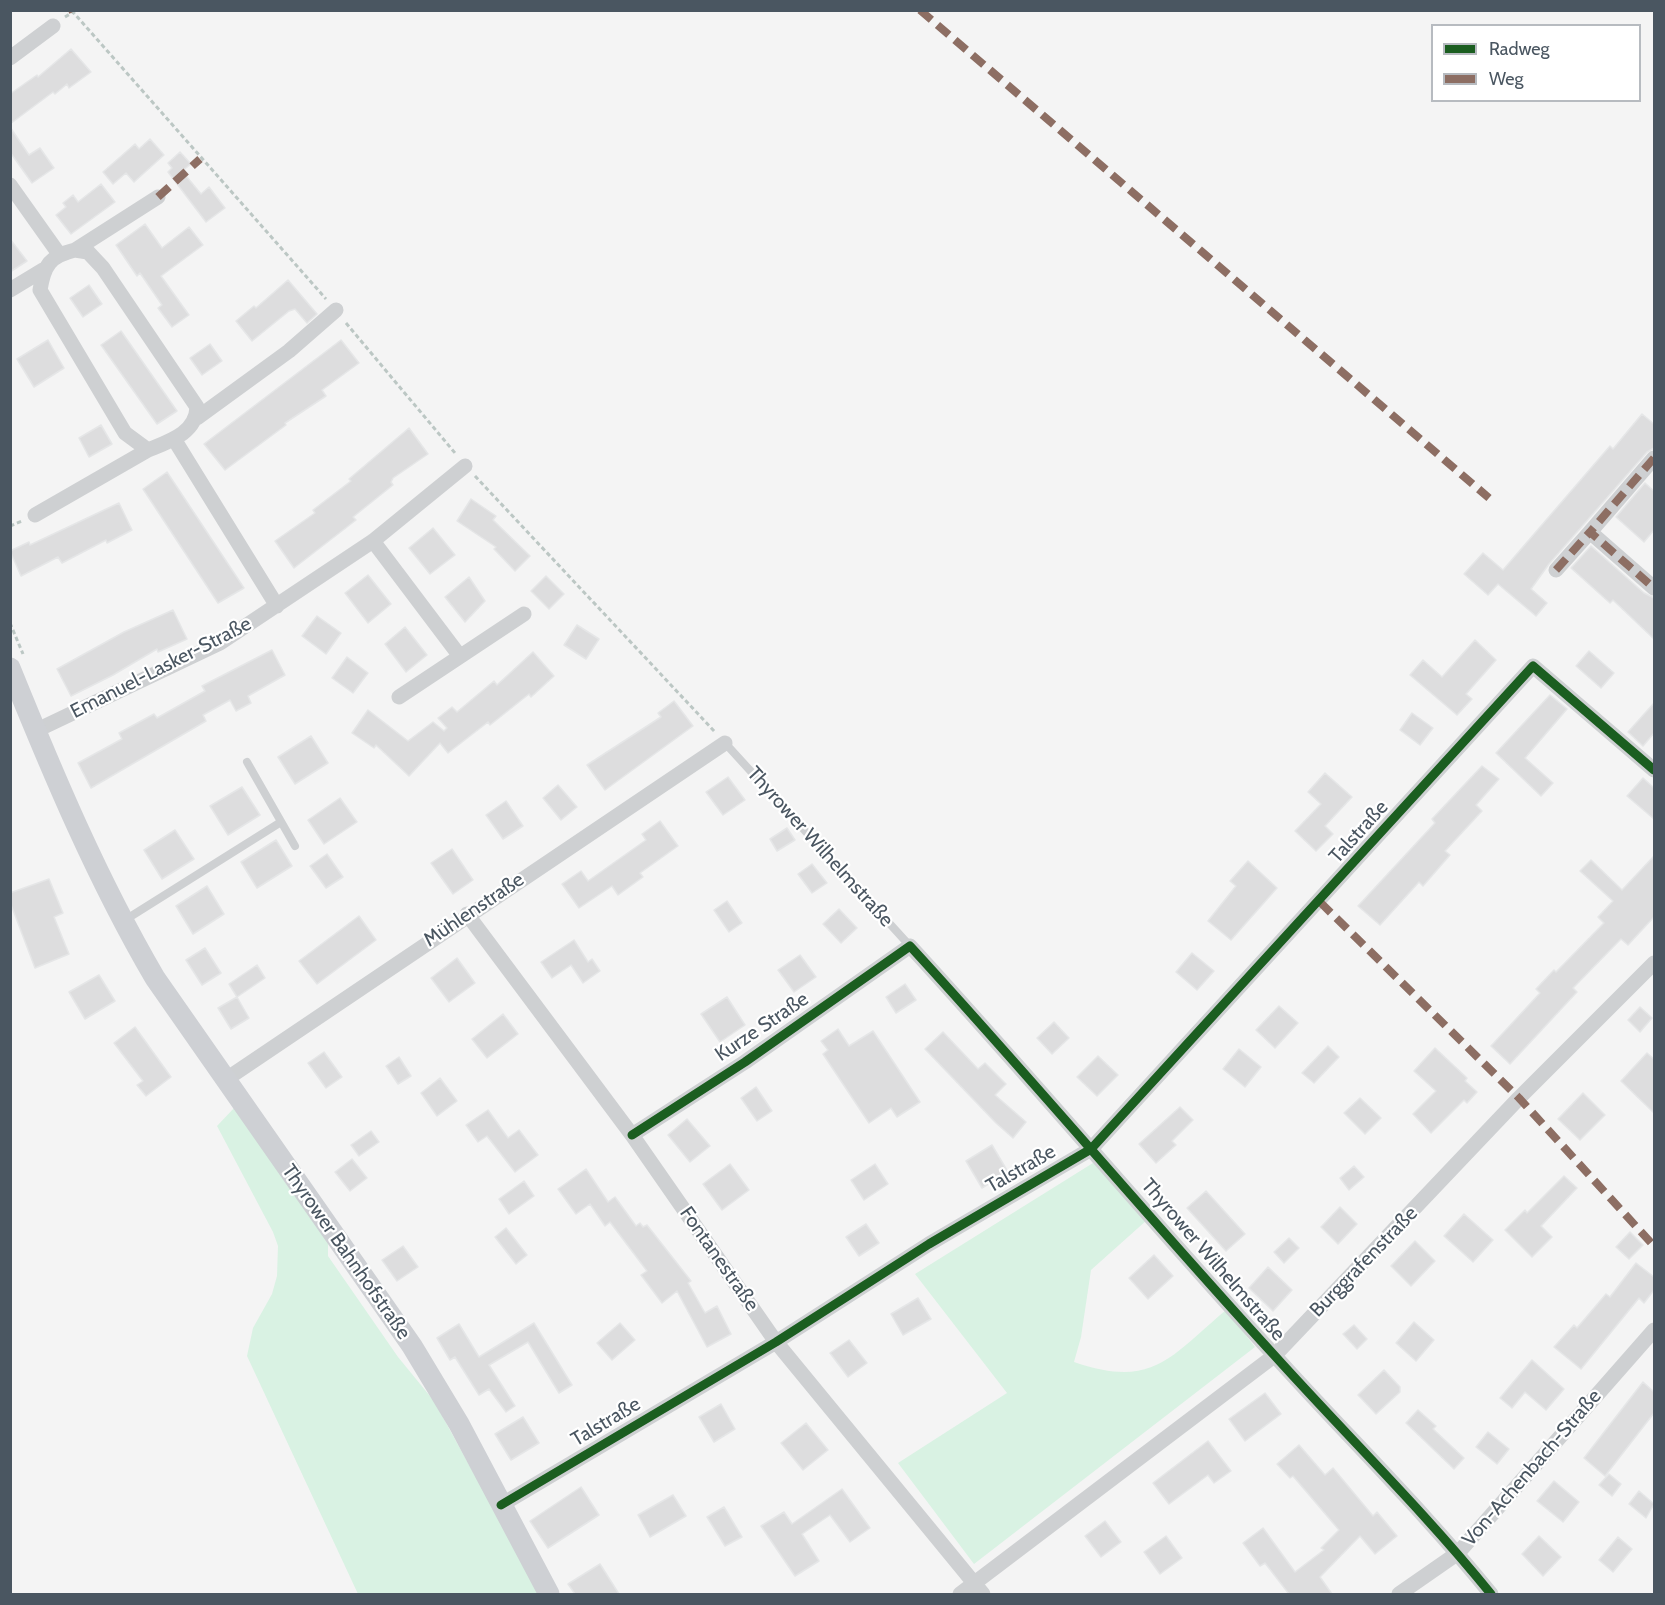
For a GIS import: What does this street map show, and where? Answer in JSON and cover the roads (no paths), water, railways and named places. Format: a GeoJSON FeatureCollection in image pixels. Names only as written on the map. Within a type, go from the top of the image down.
{"type":"FeatureCollection","features":[{"type":"Feature","properties":{"kind":"main road","name":"Thyrower Bahnhofstraße"},"geometry":{"type":"LineString","coordinates":[[18,664],[35,730],[77,828],[122,922],[155,978],[412,1346],[459,1424],[549,1594]]}},
{"type":"Feature","properties":{"kind":"street"},"geometry":{"type":"LineString","coordinates":[[10,58],[53,26]]}},
{"type":"Feature","properties":{"kind":"street"},"geometry":{"type":"LineString","coordinates":[[10,185],[59,254]]}},
{"type":"Feature","properties":{"kind":"street"},"geometry":{"type":"LineString","coordinates":[[10,290],[43,270],[59,254],[75,250],[158,197]]}},
{"type":"Feature","properties":{"kind":"street"},"geometry":{"type":"LineString","coordinates":[[75,250],[88,252],[103,268],[197,407],[197,418]]}},
{"type":"Feature","properties":{"kind":"street"},"geometry":{"type":"LineString","coordinates":[[43,270],[40,290],[125,433],[148,450]]}},
{"type":"Feature","properties":{"kind":"street"},"geometry":{"type":"LineString","coordinates":[[34,515],[148,450],[174,440],[197,418],[289,351],[336,310]]}},
{"type":"Feature","properties":{"kind":"street"},"geometry":{"type":"LineString","coordinates":[[174,440],[277,606]]}},
{"type":"Feature","properties":{"kind":"street"},"geometry":{"type":"LineString","coordinates":[[1556,570],[1654,458]]}},
{"type":"Feature","properties":{"kind":"street","name":"Emanuel-Lasker-Straße"},"geometry":{"type":"LineString","coordinates":[[35,730],[220,643],[373,540],[465,466]]}},
{"type":"Feature","properties":{"kind":"street"},"geometry":{"type":"LineString","coordinates":[[1590,532],[1654,588]]}},
{"type":"Feature","properties":{"kind":"street"},"geometry":{"type":"LineString","coordinates":[[373,540],[459,655]]}},
{"type":"Feature","properties":{"kind":"street"},"geometry":{"type":"LineString","coordinates":[[399,697],[524,614]]}},
{"type":"Feature","properties":{"kind":"street","name":"Talstraße"},"geometry":{"type":"LineString","coordinates":[[501,1505],[776,1342],[929,1244],[1091,1149],[1533,666],[1654,770]]}},
{"type":"Feature","properties":{"kind":"street","name":"Mühlenstraße"},"geometry":{"type":"LineString","coordinates":[[225,1080],[724,742]]}},
{"type":"Feature","properties":{"kind":"street","name":"Fontanestraße"},"geometry":{"type":"LineString","coordinates":[[467,914],[632,1135],[776,1342],[978,1590]]}},
{"type":"Feature","properties":{"kind":"street","name":"Thyrower Wilhelmstraße"},"geometry":{"type":"LineString","coordinates":[[910,946],[1005,1049],[1274,1356],[1458,1553],[1491,1594]]}},
{"type":"Feature","properties":{"kind":"street","name":"Kurze Straße"},"geometry":{"type":"LineString","coordinates":[[632,1135],[745,1062],[910,946]]}},
{"type":"Feature","properties":{"kind":"street","name":"Burggrafenstraße"},"geometry":{"type":"LineString","coordinates":[[960,1594],[978,1590],[1274,1356],[1520,1098],[1654,963]]}},
{"type":"Feature","properties":{"kind":"street","name":"Von-Achenbach-Straße"},"geometry":{"type":"LineString","coordinates":[[1399,1594],[1458,1553],[1654,1330]]}},
{"type":"Feature","properties":{"kind":"lane","name":"Thyrower Wilhelmstraße"},"geometry":{"type":"LineString","coordinates":[[724,742],[910,946]]}},
{"type":"Feature","properties":{"kind":"lane"},"geometry":{"type":"LineString","coordinates":[[247,762],[295,846]]}},
{"type":"Feature","properties":{"kind":"lane"},"geometry":{"type":"LineString","coordinates":[[122,922],[281,822]]}}]}
